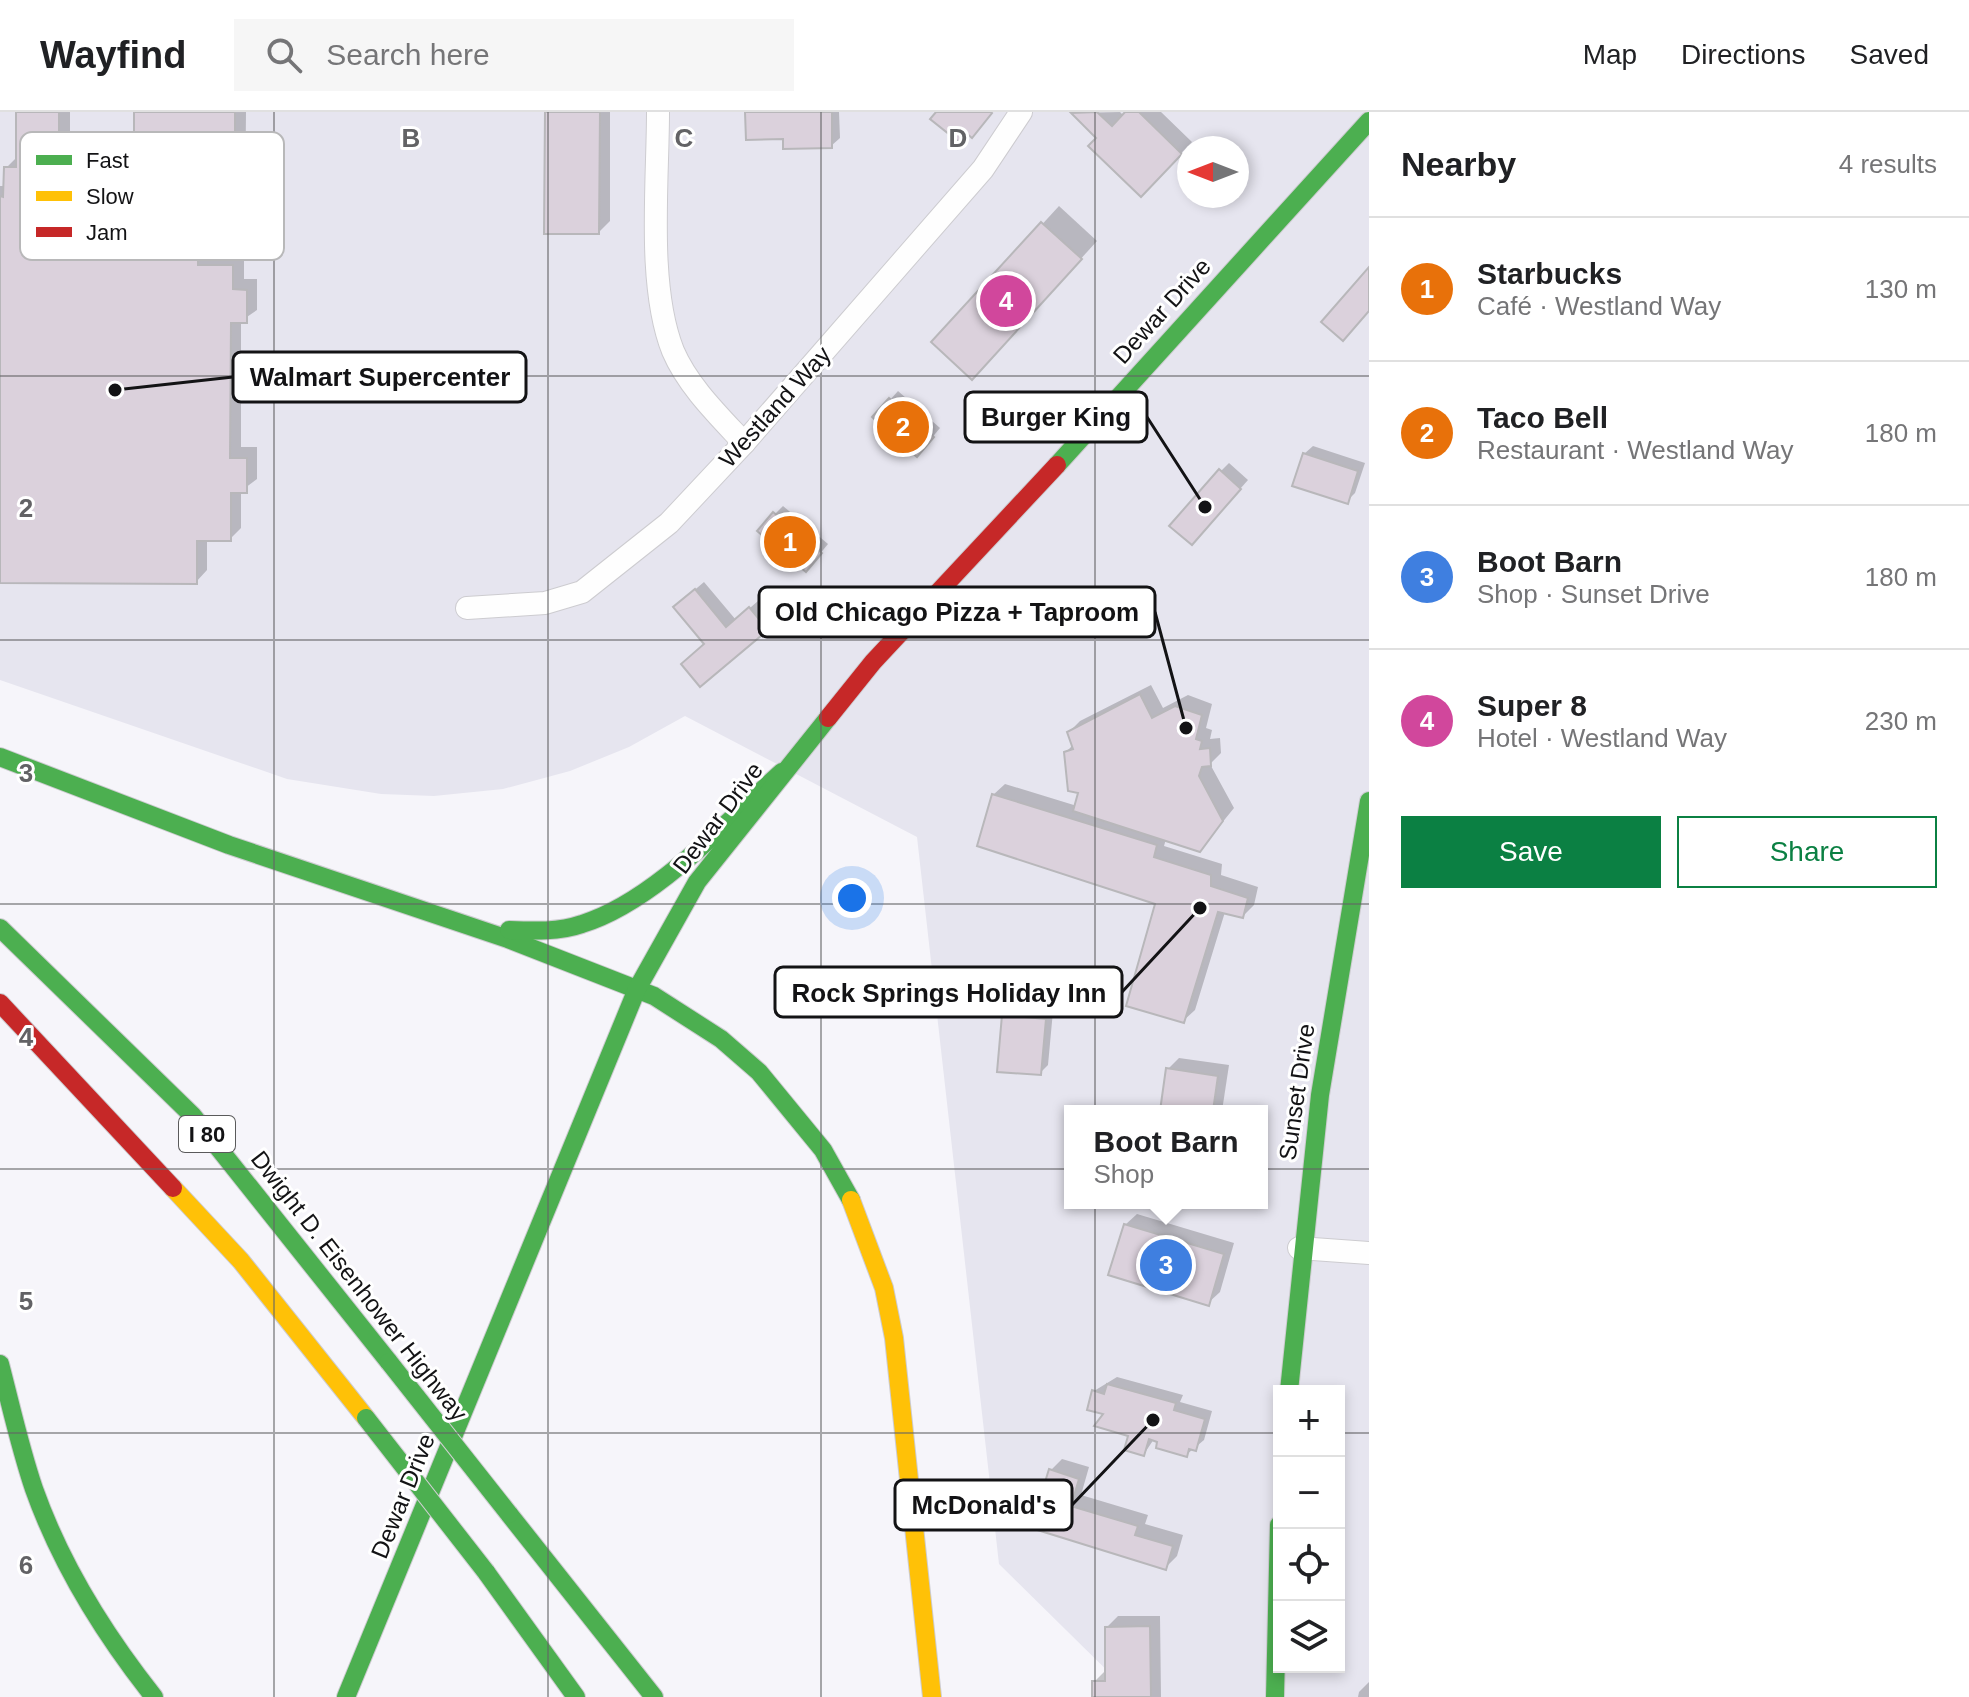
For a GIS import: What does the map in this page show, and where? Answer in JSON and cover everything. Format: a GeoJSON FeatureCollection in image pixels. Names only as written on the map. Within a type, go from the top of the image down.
{"type":"FeatureCollection","features":[{"type":"Feature","properties":{"kind":"main road","name":"Dewar Drive"},"geometry":{"type":"LineString","coordinates":[[346,1697],[637,989],[697,882],[873,662],[962,569],[1369,121]]}},
{"type":"Feature","properties":{"kind":"main road"},"geometry":{"type":"LineString","coordinates":[[0,757],[252,854],[483,930],[637,989],[678,1009],[726,1042],[758,1070],[819,1146],[862,1219],[890,1309],[932,1697]]}},
{"type":"Feature","properties":{"kind":"main road"},"geometry":{"type":"LineString","coordinates":[[483,930],[547,931],[581,925],[616,911],[644,894],[782,772]]}},
{"type":"Feature","properties":{"kind":"main road","name":"Sunset Drive"},"geometry":{"type":"LineString","coordinates":[[1289,1385],[1299,1248],[1348,908],[1369,801]]}},
{"type":"Feature","properties":{"kind":"main road","name":"Dwight D. Eisenhower Highway"},"geometry":{"type":"LineString","coordinates":[[0,928],[193,1116],[654,1697]]}},
{"type":"Feature","properties":{"kind":"main road","name":"I 80"},"geometry":{"type":"LineString","coordinates":[[0,1003],[241,1261],[486,1572],[576,1697]]}},
{"type":"Feature","properties":{"kind":"main road"},"geometry":{"type":"LineString","coordinates":[[0,1364],[35,1490],[75,1576],[123,1660],[154,1697]]}},
{"type":"Feature","properties":{"kind":"main road"},"geometry":{"type":"LineString","coordinates":[[1275,1697],[1279,1529]]}},
{"type":"Feature","properties":{"kind":"street"},"geometry":{"type":"LineString","coordinates":[[658,112],[658,286],[665,323],[673,351],[688,377],[744,443]]}},
{"type":"Feature","properties":{"kind":"street","name":"Westland Way"},"geometry":{"type":"LineString","coordinates":[[467,608],[545,603],[582,592],[669,523],[744,443],[983,169],[1021,112]]}},
{"type":"Feature","properties":{"kind":"street"},"geometry":{"type":"LineString","coordinates":[[1299,1248],[1369,1253]]}},
{"type":"Feature","properties":{"kind":"shaded area"},"geometry":{"type":"Polygon","coordinates":[[[0,112],[1369,112],[1369,1697],[1134,1697],[999,1564],[917,837],[685,716],[629,747],[570,771],[503,789],[434,796],[381,794],[287,779],[0,680],[0,112]]]}},
{"type":"Feature","properties":{"kind":"building"},"geometry":{"type":"Polygon","coordinates":[[[16,112],[59,112],[59,132],[20,132],[20,260],[198,260],[198,265],[233,265],[233,289],[247,290],[247,323],[231,323],[230,458],[247,458],[247,493],[231,493],[231,541],[197,541],[197,584],[0,583],[0,196],[3,197],[4,167],[16,167],[16,112]]]}},
{"type":"Feature","properties":{"kind":"building"},"geometry":{"type":"Polygon","coordinates":[[[134,112],[235,112],[235,132],[134,132],[134,112]]]}},
{"type":"Feature","properties":{"kind":"building"},"geometry":{"type":"Polygon","coordinates":[[[545,112],[600,112],[599,234],[544,234],[545,112]]]}},
{"type":"Feature","properties":{"kind":"building"},"geometry":{"type":"Polygon","coordinates":[[[745,112],[832,112],[832,148],[783,149],[783,139],[746,140],[745,112]]]}},
{"type":"Feature","properties":{"kind":"building"},"geometry":{"type":"Polygon","coordinates":[[[936,112],[992,113],[972,138],[966,133],[959,142],[930,119],[936,112]]]}},
{"type":"Feature","properties":{"kind":"building"},"geometry":{"type":"Polygon","coordinates":[[[1097,112],[1112,126],[1125,112],[1139,112],[1177,149],[1177,159],[1141,197],[1088,146],[1096,138],[1071,113],[1097,112]]]}},
{"type":"Feature","properties":{"kind":"building"},"geometry":{"type":"Polygon","coordinates":[[[1041,222],[1082,259],[972,380],[931,342],[1041,222]]]}},
{"type":"Feature","properties":{"kind":"building"},"geometry":{"type":"Polygon","coordinates":[[[1369,267],[1369,311],[1343,341],[1321,322],[1369,267]]]}},
{"type":"Feature","properties":{"kind":"building"},"geometry":{"type":"Polygon","coordinates":[[[889,398],[934,437],[917,457],[872,417],[889,398]]]}},
{"type":"Feature","properties":{"kind":"building"},"geometry":{"type":"Polygon","coordinates":[[[1303,453],[1358,471],[1348,504],[1292,486],[1303,453]]]}},
{"type":"Feature","properties":{"kind":"building"},"geometry":{"type":"Polygon","coordinates":[[[1219,469],[1241,489],[1192,545],[1169,526],[1219,469]]]}},
{"type":"Feature","properties":{"kind":"building"},"geometry":{"type":"Polygon","coordinates":[[[773,512],[822,553],[806,572],[757,531],[773,512]]]}},
{"type":"Feature","properties":{"kind":"building"},"geometry":{"type":"Polygon","coordinates":[[[695,589],[726,627],[749,607],[768,630],[700,687],[681,664],[704,644],[673,607],[695,589]]]}},
{"type":"Feature","properties":{"kind":"building"},"geometry":{"type":"Polygon","coordinates":[[[1140,694],[1152,718],[1175,706],[1202,715],[1196,739],[1202,741],[1200,749],[1210,748],[1211,766],[1202,767],[1199,776],[1223,821],[1200,852],[1073,811],[1078,793],[1068,791],[1064,752],[1073,749],[1067,732],[1140,694]]]}},
{"type":"Feature","properties":{"kind":"building"},"geometry":{"type":"Polygon","coordinates":[[[992,794],[1157,845],[1154,857],[1211,875],[1211,886],[1248,898],[1243,918],[1218,912],[1184,1023],[1126,1006],[1155,904],[977,846],[992,794]]]}},
{"type":"Feature","properties":{"kind":"building"},"geometry":{"type":"Polygon","coordinates":[[[1002,1015],[1046,1019],[1041,1075],[997,1072],[1002,1015]]]}},
{"type":"Feature","properties":{"kind":"building"},"geometry":{"type":"Polygon","coordinates":[[[1166,1068],[1218,1076],[1214,1105],[1161,1105],[1166,1068]]]}},
{"type":"Feature","properties":{"kind":"building"},"geometry":{"type":"Polygon","coordinates":[[[1124,1224],[1224,1254],[1209,1306],[1108,1275],[1124,1224]]]}},
{"type":"Feature","properties":{"kind":"building"},"geometry":{"type":"Polygon","coordinates":[[[1107,1384],[1176,1403],[1174,1410],[1205,1419],[1196,1451],[1189,1449],[1187,1457],[1156,1448],[1157,1442],[1149,1439],[1144,1456],[1124,1450],[1128,1436],[1094,1426],[1103,1414],[1087,1410],[1092,1390],[1104,1394],[1107,1384]]]}},
{"type":"Feature","properties":{"kind":"building"},"geometry":{"type":"Polygon","coordinates":[[[1049,1469],[1079,1479],[1071,1506],[1138,1526],[1135,1535],[1173,1546],[1166,1570],[1031,1528],[1049,1469]]]}},
{"type":"Feature","properties":{"kind":"building"},"geometry":{"type":"Polygon","coordinates":[[[1150,1626],[1151,1697],[1092,1697],[1092,1681],[1105,1681],[1105,1627],[1150,1626]]]}},
{"type":"Feature","properties":{"kind":"traffic: fast"},"geometry":{"type":"LineString","coordinates":[[1057,465],[1369,121]]}},
{"type":"Feature","properties":{"kind":"traffic: fast"},"geometry":{"type":"LineString","coordinates":[[346,1697],[637,989],[697,882],[828,718]]}},
{"type":"Feature","properties":{"kind":"traffic: fast"},"geometry":{"type":"LineString","coordinates":[[0,757],[229,845],[508,939],[654,996],[721,1039],[759,1072],[823,1150],[851,1200]]}},
{"type":"Feature","properties":{"kind":"traffic: fast"},"geometry":{"type":"LineString","coordinates":[[509,930],[573,927],[636,898],[688,858],[782,772]]}},
{"type":"Feature","properties":{"kind":"traffic: fast"},"geometry":{"type":"LineString","coordinates":[[1290,1385],[1320,1095],[1369,801]]}},
{"type":"Feature","properties":{"kind":"traffic: fast"},"geometry":{"type":"LineString","coordinates":[[0,928],[193,1116],[389,1362]]}},
{"type":"Feature","properties":{"kind":"traffic: fast"},"geometry":{"type":"LineString","coordinates":[[389,1362],[509,1514]]}},
{"type":"Feature","properties":{"kind":"traffic: fast"},"geometry":{"type":"LineString","coordinates":[[0,1364],[29,1474],[57,1545],[101,1624],[154,1697]]}},
{"type":"Feature","properties":{"kind":"traffic: fast"},"geometry":{"type":"LineString","coordinates":[[366,1418],[486,1572]]}},
{"type":"Feature","properties":{"kind":"traffic: fast"},"geometry":{"type":"LineString","coordinates":[[509,1514],[654,1697]]}},
{"type":"Feature","properties":{"kind":"traffic: fast"},"geometry":{"type":"LineString","coordinates":[[1275,1697],[1279,1529]]}},
{"type":"Feature","properties":{"kind":"traffic: fast"},"geometry":{"type":"LineString","coordinates":[[486,1572],[576,1697]]}},
{"type":"Feature","properties":{"kind":"traffic: slow"},"geometry":{"type":"LineString","coordinates":[[173,1188],[241,1261],[366,1418]]}},
{"type":"Feature","properties":{"kind":"traffic: slow"},"geometry":{"type":"LineString","coordinates":[[851,1200],[884,1288],[894,1338],[932,1697]]}},
{"type":"Feature","properties":{"kind":"traffic: jam"},"geometry":{"type":"LineString","coordinates":[[828,718],[873,662],[1057,465]]}},
{"type":"Feature","properties":{"kind":"traffic: jam"},"geometry":{"type":"LineString","coordinates":[[0,1003],[173,1188]]}},
{"type":"Feature","properties":{"kind":"place","name":"Super 8"},"geometry":{"type":"Point","coordinates":[1006,301]}},
{"type":"Feature","properties":{"kind":"place","name":"Walmart Supercenter"},"geometry":{"type":"Point","coordinates":[115,390]}},
{"type":"Feature","properties":{"kind":"place","name":"Taco Bell"},"geometry":{"type":"Point","coordinates":[903,427]}},
{"type":"Feature","properties":{"kind":"place","name":"Burger King"},"geometry":{"type":"Point","coordinates":[1205,507]}},
{"type":"Feature","properties":{"kind":"place","name":"Starbucks"},"geometry":{"type":"Point","coordinates":[790,542]}},
{"type":"Feature","properties":{"kind":"place","name":"Old Chicago Pizza + Taproom"},"geometry":{"type":"Point","coordinates":[1186,728]}},
{"type":"Feature","properties":{"kind":"place","name":"Rock Springs Holiday Inn"},"geometry":{"type":"Point","coordinates":[1200,908]}},
{"type":"Feature","properties":{"kind":"place","name":"Boot Barn"},"geometry":{"type":"Point","coordinates":[1166,1265]}},
{"type":"Feature","properties":{"kind":"place","name":"McDonald's"},"geometry":{"type":"Point","coordinates":[1153,1420]}}]}
